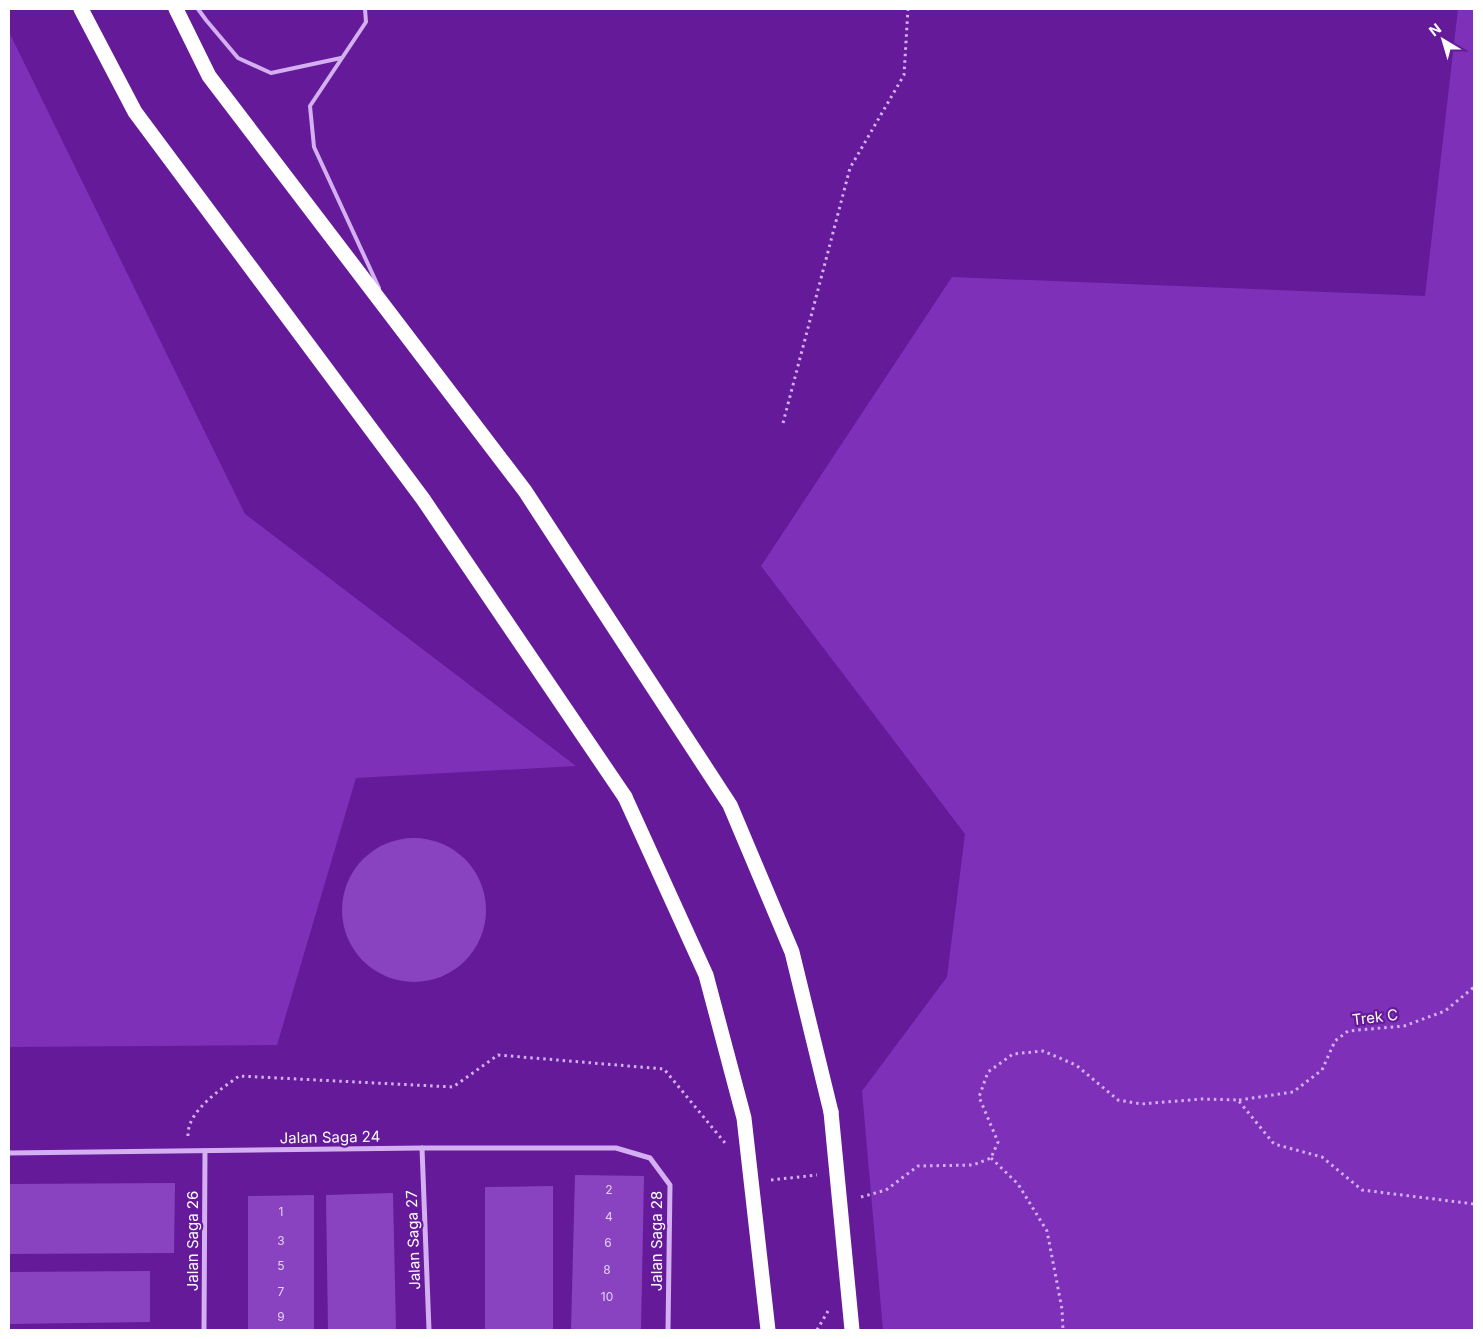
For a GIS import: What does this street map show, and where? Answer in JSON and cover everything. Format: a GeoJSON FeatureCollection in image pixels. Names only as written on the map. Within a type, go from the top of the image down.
{"type":"FeatureCollection","features":[{"type":"Feature","properties":{"kind":"highway"},"geometry":{"type":"LineString","coordinates":[[81,9],[135,112],[423,499],[625,797],[706,975],[744,1118],[768,1330]]}},
{"type":"Feature","properties":{"kind":"highway"},"geometry":{"type":"LineString","coordinates":[[176,9],[209,76],[525,491],[730,805],[792,952],[831,1112],[852,1330]]}},
{"type":"Feature","properties":{"kind":"street","name":"Jalan Saga 24"},"geometry":{"type":"LineString","coordinates":[[9,1153],[422,1148],[616,1148],[650,1158]]}},
{"type":"Feature","properties":{"kind":"street","name":"Jalan Saga 27"},"geometry":{"type":"LineString","coordinates":[[422,1148],[429,1330]]}},
{"type":"Feature","properties":{"kind":"street","name":"Jalan Saga 26"},"geometry":{"type":"LineString","coordinates":[[204,1330],[205,1152]]}},
{"type":"Feature","properties":{"kind":"street","name":"Jalan Saga 28"},"geometry":{"type":"LineString","coordinates":[[650,1158],[670,1185],[668,1330]]}},
{"type":"Feature","properties":{"kind":"lane"},"geometry":{"type":"LineString","coordinates":[[198,9],[238,58],[271,73],[341,58]]}},
{"type":"Feature","properties":{"kind":"lane"},"geometry":{"type":"LineString","coordinates":[[365,9],[366,22],[310,106],[314,148],[390,312]]}},
{"type":"Feature","properties":{"kind":"path"},"geometry":{"type":"LineString","coordinates":[[783,423],[850,168],[904,75],[908,9]]}},
{"type":"Feature","properties":{"kind":"path","name":"Trek C"},"geometry":{"type":"LineString","coordinates":[[1238,1100],[1293,1092],[1322,1070],[1335,1041],[1348,1030],[1404,1026],[1445,1011],[1474,987]]}},
{"type":"Feature","properties":{"kind":"path"},"geometry":{"type":"LineString","coordinates":[[991,1158],[1018,1184],[1047,1231],[1062,1309],[1063,1330]]}},
{"type":"Feature","properties":{"kind":"shaded area"},"geometry":{"type":"Polygon","coordinates":[[[1458,9],[1474,9],[1474,1330],[883,1330],[862,1091],[947,977],[965,834],[761,566],[952,277],[1425,296],[1458,9]]]}},
{"type":"Feature","properties":{"kind":"shaded area"},"geometry":{"type":"Polygon","coordinates":[[[9,32],[245,514],[576,766],[356,778],[277,1045],[9,1047],[9,32]]]}},
{"type":"Feature","properties":{"kind":"building"},"geometry":{"type":"Polygon","coordinates":[[[414,838],[442,843],[465,859],[481,882],[486,910],[481,938],[465,961],[442,977],[414,982],[386,977],[363,961],[347,938],[342,910],[347,882],[363,859],[386,843],[414,838]]]}},
{"type":"Feature","properties":{"kind":"building"},"geometry":{"type":"Polygon","coordinates":[[[575,1175],[644,1176],[641,1330],[571,1330],[575,1175]]]}},
{"type":"Feature","properties":{"kind":"building"},"geometry":{"type":"Polygon","coordinates":[[[175,1183],[174,1253],[9,1254],[9,1184],[175,1183]]]}},
{"type":"Feature","properties":{"kind":"building"},"geometry":{"type":"Polygon","coordinates":[[[553,1186],[553,1330],[485,1330],[485,1187],[553,1186]]]}},
{"type":"Feature","properties":{"kind":"building"},"geometry":{"type":"Polygon","coordinates":[[[393,1193],[396,1330],[328,1330],[326,1195],[393,1193]]]}},
{"type":"Feature","properties":{"kind":"building"},"geometry":{"type":"Polygon","coordinates":[[[314,1195],[314,1330],[248,1330],[248,1196],[314,1195]]]}},
{"type":"Feature","properties":{"kind":"building"},"geometry":{"type":"Polygon","coordinates":[[[150,1271],[150,1322],[9,1324],[9,1272],[150,1271]]]}}]}
